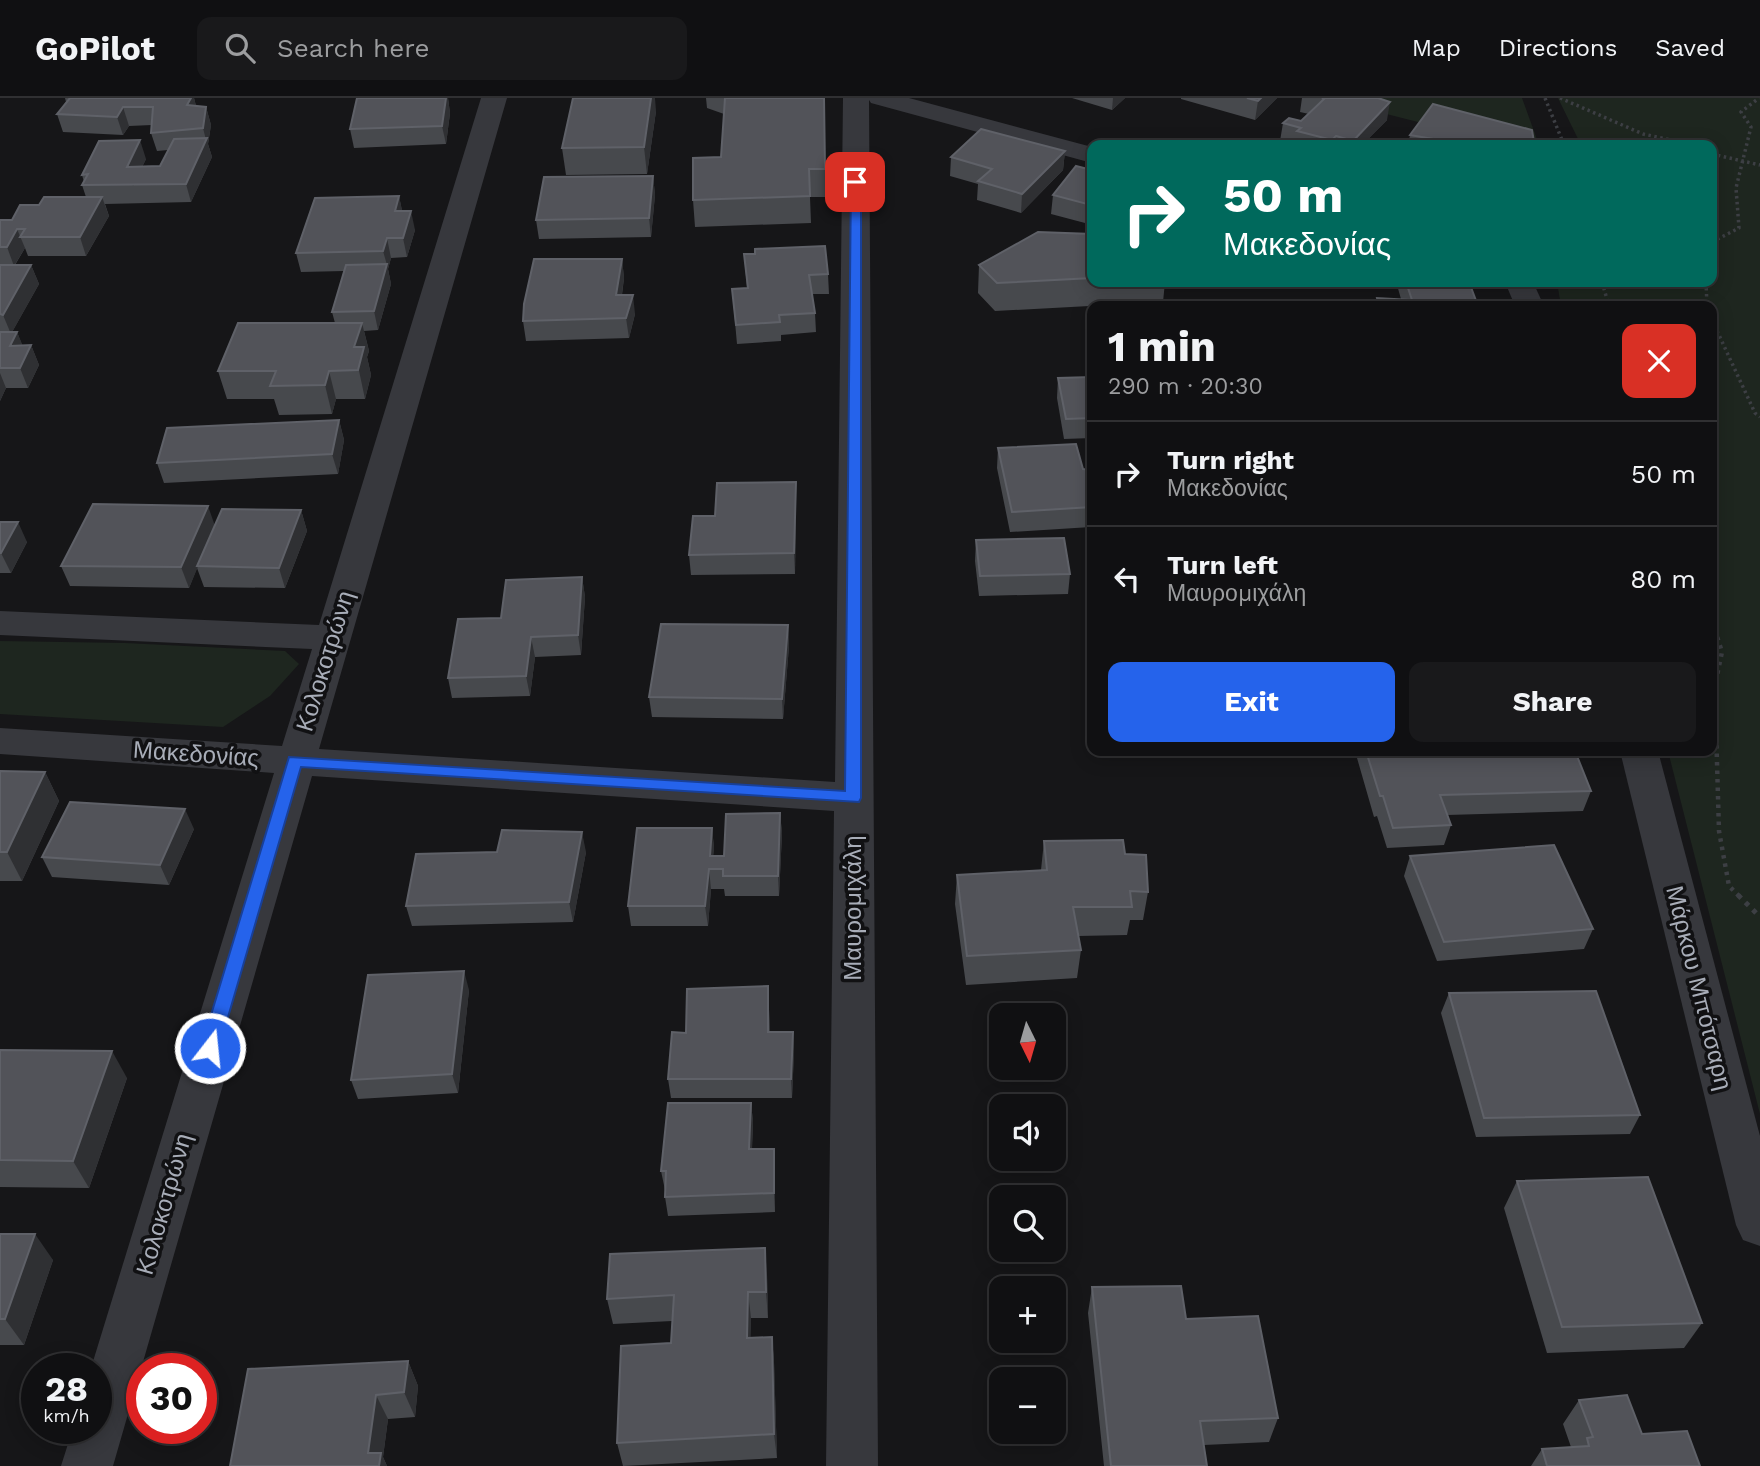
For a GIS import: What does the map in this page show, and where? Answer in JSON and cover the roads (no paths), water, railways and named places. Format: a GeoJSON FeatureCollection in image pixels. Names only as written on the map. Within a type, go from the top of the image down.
{"type":"FeatureCollection","features":[{"type":"Feature","properties":{"kind":"street","name":"Κολοκοτρώνη"},"geometry":{"type":"LineString","coordinates":[[87,1466],[494,98]]}},
{"type":"Feature","properties":{"kind":"street","name":"Μαυρομιχάλη"},"geometry":{"type":"LineString","coordinates":[[852,1466],[856,98]]}},
{"type":"Feature","properties":{"kind":"street"},"geometry":{"type":"LineString","coordinates":[[880,98],[1087,154]]}},
{"type":"Feature","properties":{"kind":"street"},"geometry":{"type":"LineString","coordinates":[[0,623],[332,638]]}},
{"type":"Feature","properties":{"kind":"street","name":"Μακεδονίας"},"geometry":{"type":"LineString","coordinates":[[0,741],[853,798]]}},
{"type":"Feature","properties":{"kind":"street","name":"Μάρκου Μπότσαρη"},"geometry":{"type":"LineString","coordinates":[[1640,756],[1760,1225]]}}]}
